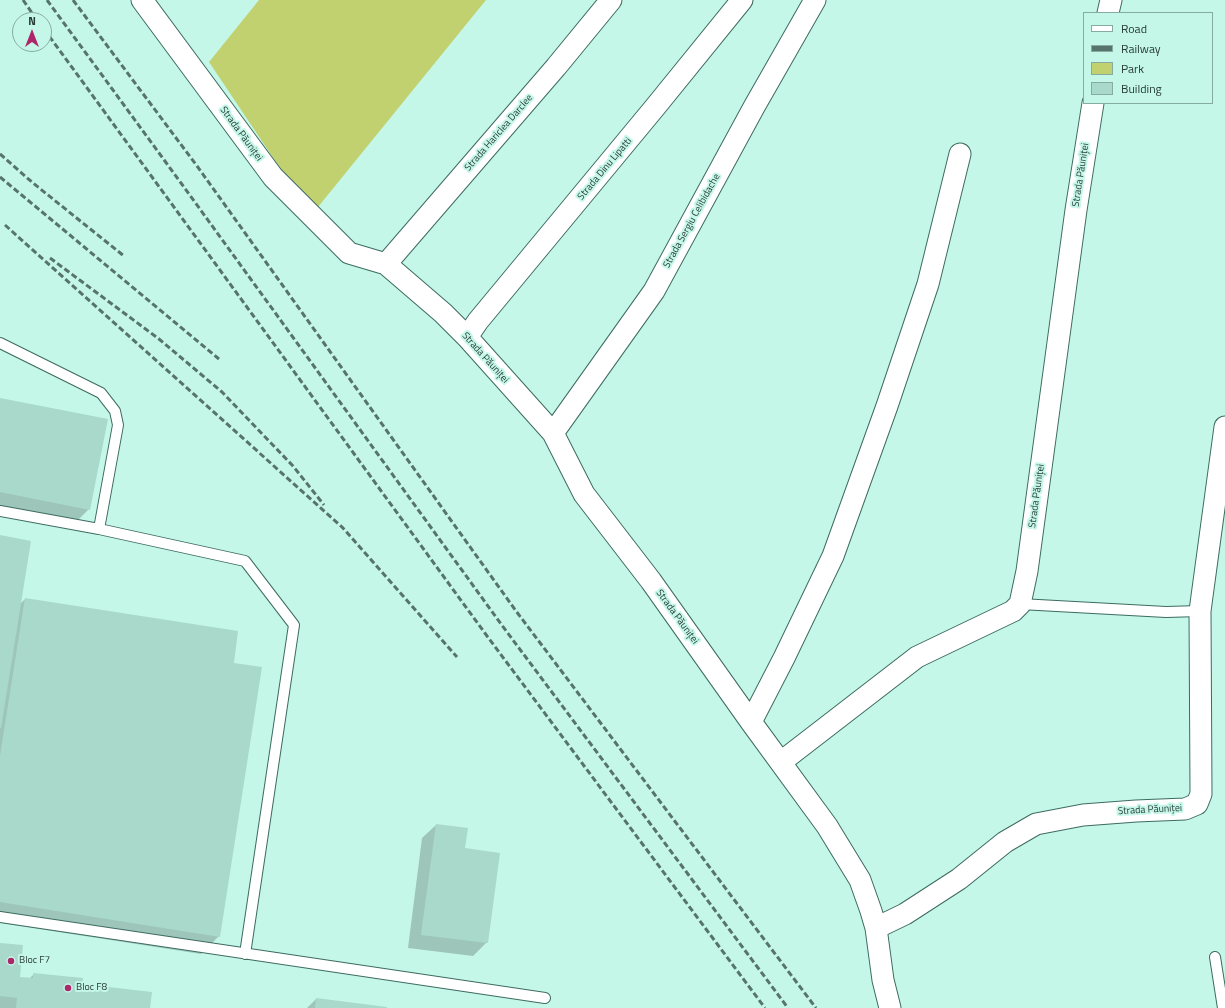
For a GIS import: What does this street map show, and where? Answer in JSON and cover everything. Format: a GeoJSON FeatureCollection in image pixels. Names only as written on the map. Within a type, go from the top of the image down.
{"type":"FeatureCollection","features":[{"type":"Feature","properties":{"kind":"street","name":"Strada Păuniței"},"geometry":{"type":"LineString","coordinates":[[142,0],[273,177],[349,253],[386,264],[443,313],[467,337],[554,433],[584,494],[651,581],[781,762],[826,826],[860,880],[876,928],[883,980],[890,1008]]}},
{"type":"Feature","properties":{"kind":"street","name":"Strada Hariclea Darclee"},"geometry":{"type":"LineString","coordinates":[[386,264],[551,73],[611,0]]}},
{"type":"Feature","properties":{"kind":"street","name":"Strada Dinu Lipatti"},"geometry":{"type":"LineString","coordinates":[[467,337],[478,321],[742,0]]}},
{"type":"Feature","properties":{"kind":"street","name":"Strada Sergiu Celibidache"},"geometry":{"type":"LineString","coordinates":[[554,433],[654,291],[754,107],[815,0]]}},
{"type":"Feature","properties":{"kind":"street"},"geometry":{"type":"LineString","coordinates":[[1108,12],[1111,0]]}},
{"type":"Feature","properties":{"kind":"street","name":"Strada Păuniței"},"geometry":{"type":"LineString","coordinates":[[1020,604],[1027,571],[1075,218],[1093,104]]}},
{"type":"Feature","properties":{"kind":"street"},"geometry":{"type":"LineString","coordinates":[[751,722],[784,658],[833,556],[888,406],[928,284],[960,154]]}},
{"type":"Feature","properties":{"kind":"street","name":"Strada Păuniței"},"geometry":{"type":"LineString","coordinates":[[876,928],[905,914],[959,879],[1005,842],[1036,824],[1083,815],[1185,809],[1197,804],[1201,794],[1200,611],[1225,427]]}},
{"type":"Feature","properties":{"kind":"street"},"geometry":{"type":"LineString","coordinates":[[781,762],[917,657],[1013,611],[1020,604]]}},
{"type":"Feature","properties":{"kind":"lane"},"geometry":{"type":"LineString","coordinates":[[0,343],[101,393],[115,411],[118,425],[99,529]]}},
{"type":"Feature","properties":{"kind":"lane"},"geometry":{"type":"LineString","coordinates":[[0,511],[99,529],[245,561],[294,625],[245,954]]}},
{"type":"Feature","properties":{"kind":"lane"},"geometry":{"type":"LineString","coordinates":[[1020,604],[1166,612],[1200,611]]}},
{"type":"Feature","properties":{"kind":"lane"},"geometry":{"type":"LineString","coordinates":[[0,917],[545,998]]}},
{"type":"Feature","properties":{"kind":"lane"},"geometry":{"type":"LineString","coordinates":[[1215,957],[1223,1008]]}},
{"type":"Feature","properties":{"kind":"green space"},"geometry":{"type":"Polygon","coordinates":[[[259,0],[486,0],[318,207],[296,192],[209,62],[259,0]]]}},
{"type":"Feature","properties":{"kind":"building"},"geometry":{"type":"Polygon","coordinates":[[[0,398],[108,419],[90,510],[0,492],[0,398]]]}},
{"type":"Feature","properties":{"kind":"building"},"geometry":{"type":"Polygon","coordinates":[[[0,535],[31,541],[1,728],[0,728],[0,535]]]}},
{"type":"Feature","properties":{"kind":"building"},"geometry":{"type":"Polygon","coordinates":[[[25,598],[238,631],[234,663],[262,667],[220,937],[0,902],[0,756],[25,598]]]}},
{"type":"Feature","properties":{"kind":"building"},"geometry":{"type":"Polygon","coordinates":[[[436,824],[468,828],[465,848],[500,853],[488,943],[421,935],[436,824]]]}},
{"type":"Feature","properties":{"kind":"building","name":"Bloc F8"},"geometry":{"type":"Polygon","coordinates":[[[0,943],[23,945],[20,977],[33,978],[33,973],[83,978],[82,984],[152,992],[150,1008],[16,1008],[17,998],[0,996],[0,943]]]}},
{"type":"Feature","properties":{"kind":"building"},"geometry":{"type":"Polygon","coordinates":[[[316,998],[387,1007],[387,1008],[315,1008],[316,998]]]}},
{"type":"Feature","properties":{"kind":"railway"},"geometry":{"type":"LineString","coordinates":[[23,0],[31,12]]}},
{"type":"Feature","properties":{"kind":"railway"},"geometry":{"type":"LineString","coordinates":[[47,0],[501,624],[788,1008]]}},
{"type":"Feature","properties":{"kind":"railway"},"geometry":{"type":"LineString","coordinates":[[73,0],[197,166],[516,611],[816,1008]]}},
{"type":"Feature","properties":{"kind":"railway"},"geometry":{"type":"LineString","coordinates":[[52,40],[487,636],[765,1008]]}},
{"type":"Feature","properties":{"kind":"railway"},"geometry":{"type":"LineString","coordinates":[[0,154],[33,183],[124,256]]}},
{"type":"Feature","properties":{"kind":"railway"},"geometry":{"type":"LineString","coordinates":[[0,177],[219,359]]}},
{"type":"Feature","properties":{"kind":"railway"},"geometry":{"type":"LineString","coordinates":[[5,225],[342,527],[457,657]]}},
{"type":"Feature","properties":{"kind":"railway"},"geometry":{"type":"LineString","coordinates":[[50,258],[159,339],[222,392],[293,466],[324,505]]}},
{"type":"Feature","properties":{"kind":"place","name":"Bloc F7"},"geometry":{"type":"Point","coordinates":[11,961]}},
{"type":"Feature","properties":{"kind":"place","name":"Bloc F8"},"geometry":{"type":"Point","coordinates":[68,988]}}]}
